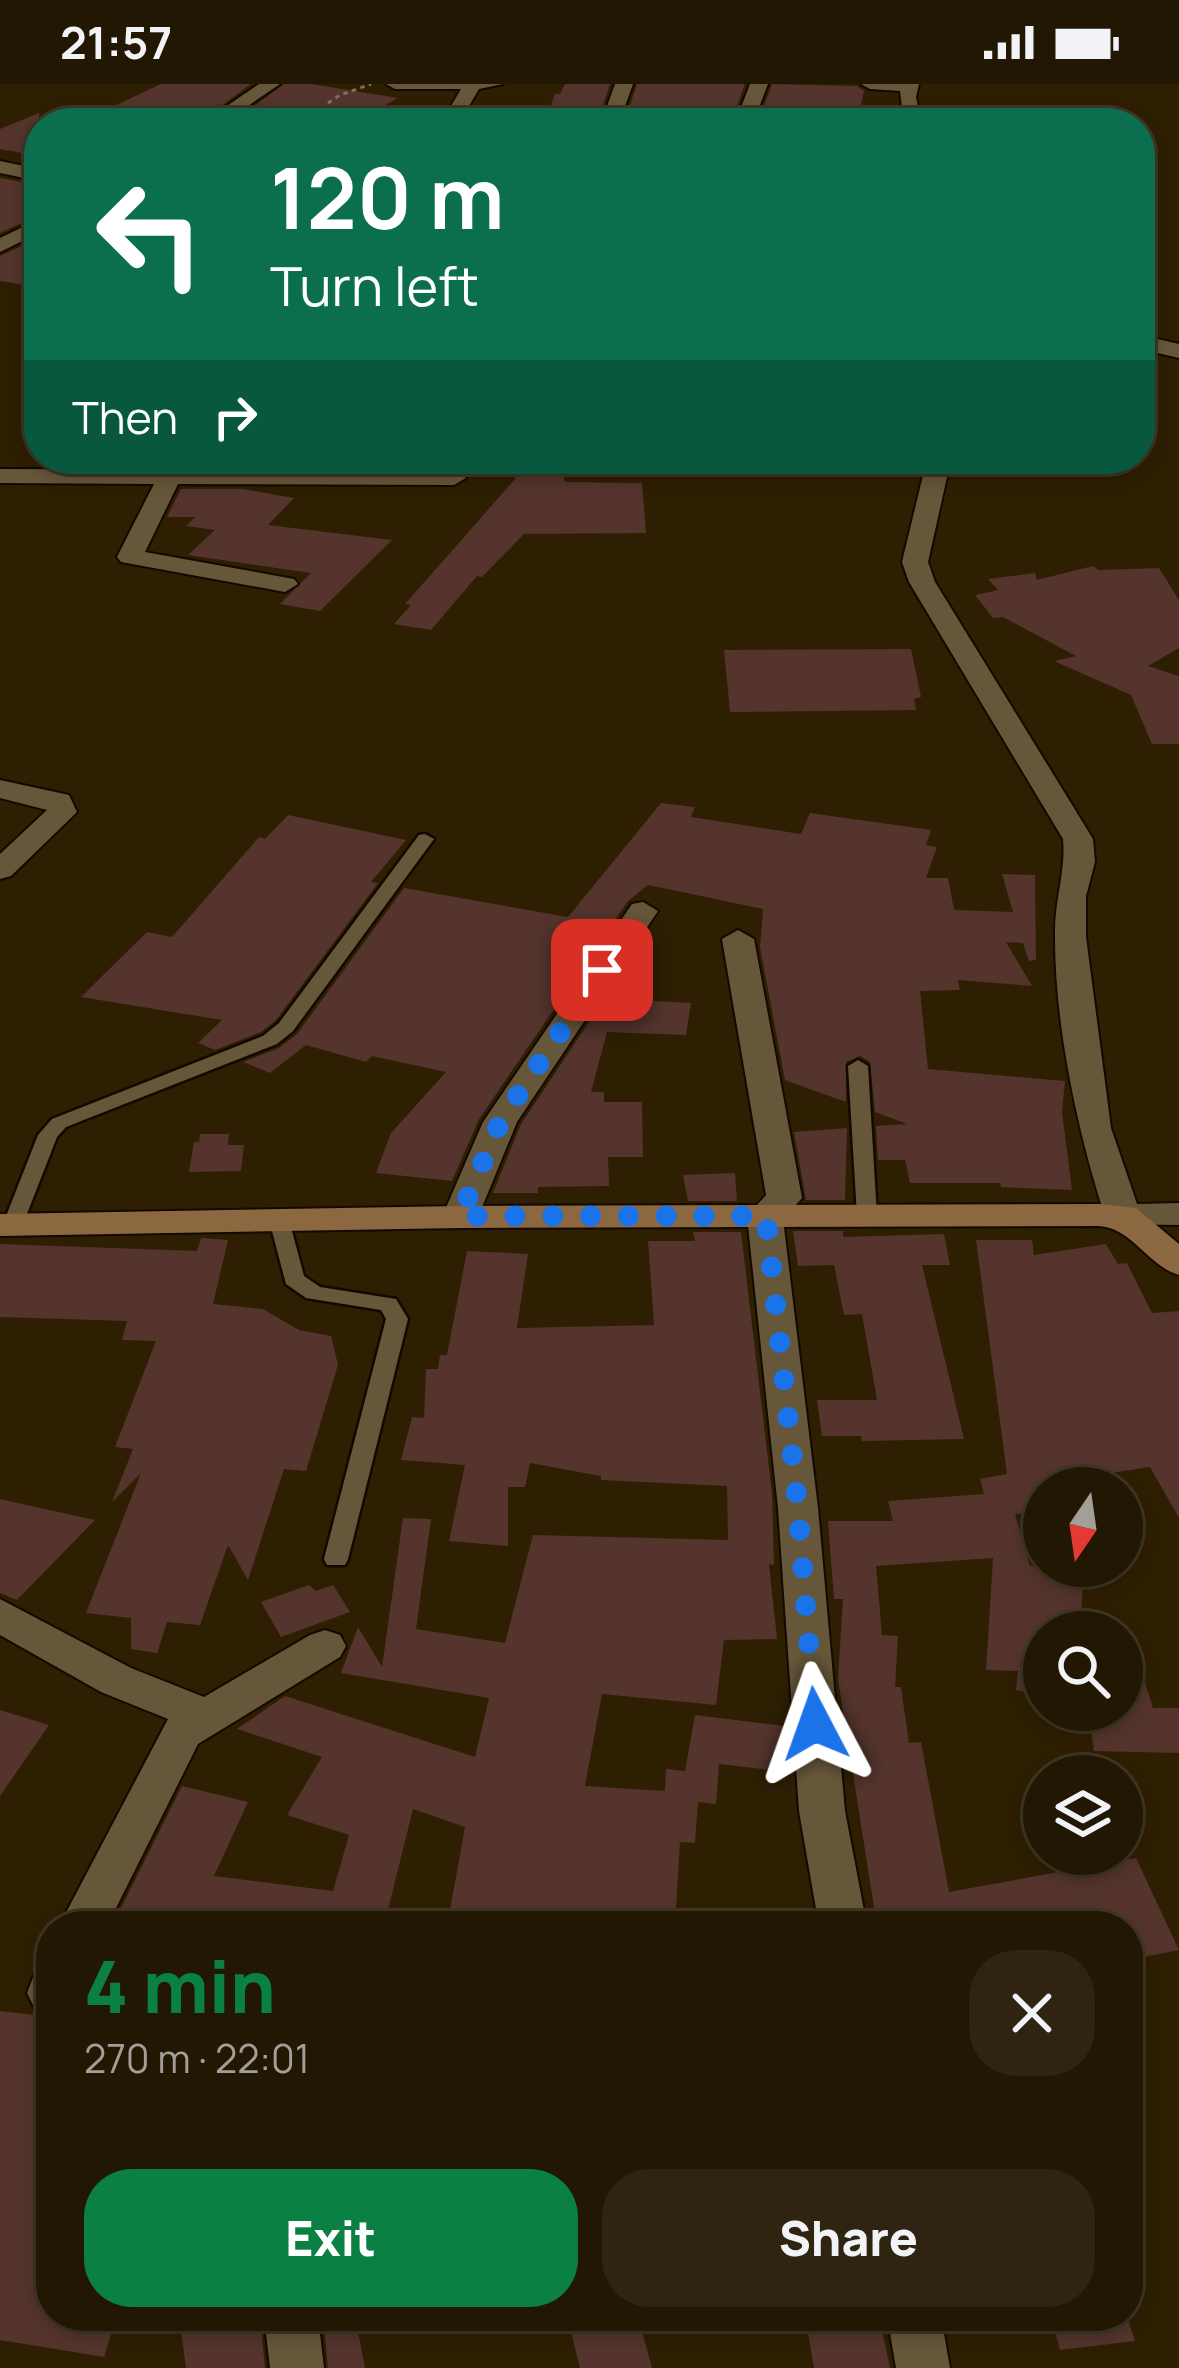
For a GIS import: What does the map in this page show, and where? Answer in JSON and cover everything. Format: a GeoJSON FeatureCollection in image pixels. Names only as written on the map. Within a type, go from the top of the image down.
{"type":"FeatureCollection","features":[{"type":"Feature","properties":{"kind":"street"},"geometry":{"type":"LineString","coordinates":[[234,108],[271,84]]}},
{"type":"Feature","properties":{"kind":"street"},"geometry":{"type":"LineString","coordinates":[[395,84],[494,84]]}},
{"type":"Feature","properties":{"kind":"street"},"geometry":{"type":"LineString","coordinates":[[870,84],[909,85]]}},
{"type":"Feature","properties":{"kind":"street"},"geometry":{"type":"LineString","coordinates":[[936,474],[915,562],[922,582],[1078,839],[1080,862],[1071,896],[1070,937],[1094,1128],[1123,1216],[1179,1263]]}},
{"type":"Feature","properties":{"kind":"street"},"geometry":{"type":"LineString","coordinates":[[0,476],[454,478]]}},
{"type":"Feature","properties":{"kind":"street"},"geometry":{"type":"LineString","coordinates":[[169,478],[130,557],[285,584]]}},
{"type":"Feature","properties":{"kind":"street"},"geometry":{"type":"LineString","coordinates":[[0,789],[59,801],[62,812],[0,870]]}},
{"type":"Feature","properties":{"kind":"street"},"geometry":{"type":"LineString","coordinates":[[460,1216],[500,1122],[643,911]]}},
{"type":"Feature","properties":{"kind":"street"},"geometry":{"type":"LineString","coordinates":[[738,939],[784,1198],[766,1216]]}},
{"type":"Feature","properties":{"kind":"street"},"geometry":{"type":"LineString","coordinates":[[6,1225],[460,1216],[1179,1214]]}},
{"type":"Feature","properties":{"kind":"street"},"geometry":{"type":"LineString","coordinates":[[766,1216],[798,1508],[822,1811],[840,1911]]}},
{"type":"Feature","properties":{"kind":"street"},"geometry":{"type":"LineString","coordinates":[[0,1615],[116,1679],[203,1715]]}},
{"type":"Feature","properties":{"kind":"street"},"geometry":{"type":"LineString","coordinates":[[91,1911],[182,1732],[203,1715],[326,1646]]}},
{"type":"Feature","properties":{"kind":"street"},"geometry":{"type":"LineString","coordinates":[[293,2331],[297,2368]]}},
{"type":"Feature","properties":{"kind":"street"},"geometry":{"type":"LineString","coordinates":[[917,2331],[923,2368]]}},
{"type":"Feature","properties":{"kind":"lane"},"geometry":{"type":"LineString","coordinates":[[6,1225],[48,1136],[59,1123],[270,1040],[286,1027],[425,838]]}},
{"type":"Feature","properties":{"kind":"lane"},"geometry":{"type":"LineString","coordinates":[[858,1066],[867,1216]]}},
{"type":"Feature","properties":{"kind":"lane"},"geometry":{"type":"LineString","coordinates":[[278,1220],[294,1279],[314,1293],[388,1304],[397,1319],[336,1559]]}},
{"type":"Feature","properties":{"kind":"path"},"geometry":{"type":"LineString","coordinates":[[320,108],[371,84]]}},
{"type":"Feature","properties":{"kind":"building"},"geometry":{"type":"Polygon","coordinates":[[[161,84],[251,84],[218,108],[110,108],[161,84]]]}},
{"type":"Feature","properties":{"kind":"building"},"geometry":{"type":"Polygon","coordinates":[[[284,84],[398,98],[380,108],[252,108],[284,84]]]}},
{"type":"Feature","properties":{"kind":"building"},"geometry":{"type":"Polygon","coordinates":[[[565,84],[610,84],[602,108],[550,108],[555,94],[565,84]]]}},
{"type":"Feature","properties":{"kind":"building"},"geometry":{"type":"Polygon","coordinates":[[[637,84],[745,84],[736,108],[629,108],[637,84]]]}},
{"type":"Feature","properties":{"kind":"building"},"geometry":{"type":"Polygon","coordinates":[[[772,84],[857,86],[864,91],[860,108],[763,108],[772,84]]]}},
{"type":"Feature","properties":{"kind":"building"},"geometry":{"type":"Polygon","coordinates":[[[24,119],[24,153],[0,149],[0,129],[24,119]]]}},
{"type":"Feature","properties":{"kind":"building"},"geometry":{"type":"Polygon","coordinates":[[[0,178],[24,182],[24,222],[0,233],[0,178]]]}},
{"type":"Feature","properties":{"kind":"building"},"geometry":{"type":"Polygon","coordinates":[[[24,245],[24,285],[0,281],[0,256],[24,245]]]}},
{"type":"Feature","properties":{"kind":"building"},"geometry":{"type":"Polygon","coordinates":[[[511,474],[563,474],[565,482],[642,483],[646,533],[524,534],[482,577],[477,576],[431,630],[394,624],[411,605],[405,604],[516,478],[511,474]]]}},
{"type":"Feature","properties":{"kind":"building"},"geometry":{"type":"Polygon","coordinates":[[[181,489],[243,489],[294,498],[268,525],[392,540],[320,611],[280,604],[311,573],[188,555],[215,530],[186,526],[195,517],[167,517],[181,489]]]}},
{"type":"Feature","properties":{"kind":"building"},"geometry":{"type":"Polygon","coordinates":[[[1093,566],[1098,570],[1159,568],[1179,600],[1179,648],[1148,666],[1179,676],[1179,744],[1152,744],[1131,695],[1054,661],[1076,656],[1003,617],[993,618],[975,595],[998,590],[988,579],[1035,573],[1037,580],[1093,566]]]}},
{"type":"Feature","properties":{"kind":"building"},"geometry":{"type":"Polygon","coordinates":[[[911,649],[921,697],[914,699],[916,710],[730,712],[724,650],[911,649]]]}},
{"type":"Feature","properties":{"kind":"building"},"geometry":{"type":"Polygon","coordinates":[[[661,803],[695,807],[691,817],[801,834],[810,813],[931,830],[926,845],[937,847],[926,878],[948,878],[954,910],[1013,912],[1002,874],[1035,875],[1036,960],[1029,961],[1023,943],[1006,942],[1032,986],[958,980],[960,990],[920,991],[928,1069],[1065,1081],[1062,1112],[1072,1190],[1001,1187],[1000,1183],[910,1183],[905,1160],[878,1160],[876,1126],[907,1124],[875,1112],[870,1062],[860,1056],[846,1062],[846,1102],[785,1080],[760,947],[763,909],[648,885],[628,901],[479,1119],[452,1181],[376,1173],[391,1133],[446,1072],[372,1056],[366,1062],[306,1045],[270,1073],[243,1062],[279,1048],[297,1034],[404,888],[568,917],[661,803]]]}},
{"type":"Feature","properties":{"kind":"building"},"geometry":{"type":"Polygon","coordinates":[[[288,815],[406,840],[371,882],[378,883],[276,1020],[261,1032],[215,1050],[198,1043],[222,1020],[81,997],[147,932],[172,937],[259,837],[265,839],[288,815]]]}},
{"type":"Feature","properties":{"kind":"building"},"geometry":{"type":"Polygon","coordinates":[[[605,998],[691,1003],[686,1035],[607,1032],[591,1092],[604,1092],[604,1102],[642,1102],[643,1157],[608,1157],[609,1186],[493,1193],[521,1124],[605,998]]]}},
{"type":"Feature","properties":{"kind":"building"},"geometry":{"type":"Polygon","coordinates":[[[847,1128],[845,1200],[806,1200],[794,1132],[847,1128]]]}},
{"type":"Feature","properties":{"kind":"building"},"geometry":{"type":"Polygon","coordinates":[[[200,1134],[229,1134],[228,1145],[244,1145],[241,1171],[189,1172],[200,1134]]]}},
{"type":"Feature","properties":{"kind":"building"},"geometry":{"type":"Polygon","coordinates":[[[735,1173],[737,1201],[688,1201],[683,1175],[735,1173]]]}},
{"type":"Feature","properties":{"kind":"building"},"geometry":{"type":"Polygon","coordinates":[[[793,1231],[843,1231],[843,1237],[944,1234],[950,1265],[922,1265],[964,1439],[862,1441],[861,1436],[822,1436],[817,1400],[877,1400],[862,1314],[844,1315],[834,1265],[798,1266],[793,1231]]]}},
{"type":"Feature","properties":{"kind":"building"},"geometry":{"type":"Polygon","coordinates":[[[693,1232],[741,1232],[772,1493],[774,1565],[769,1564],[777,1639],[724,1640],[716,1705],[602,1694],[585,1786],[665,1791],[666,1769],[685,1771],[695,1715],[785,1726],[778,1771],[719,1764],[716,1804],[698,1802],[695,1843],[680,1842],[676,1911],[450,1911],[465,1827],[413,1809],[388,1911],[120,1911],[182,1786],[248,1802],[214,1876],[333,1891],[349,1835],[287,1815],[322,1757],[237,1729],[285,1696],[475,1757],[489,1698],[341,1673],[358,1627],[382,1667],[403,1518],[431,1519],[416,1629],[505,1643],[533,1535],[728,1540],[727,1486],[601,1480],[601,1476],[530,1463],[525,1487],[508,1487],[508,1546],[449,1541],[465,1465],[401,1460],[412,1417],[424,1418],[426,1369],[438,1369],[440,1355],[447,1355],[467,1251],[528,1254],[517,1328],[654,1325],[648,1241],[695,1241],[693,1232]]]}},
{"type":"Feature","properties":{"kind":"building"},"geometry":{"type":"Polygon","coordinates":[[[201,1238],[228,1240],[213,1304],[263,1309],[299,1330],[331,1336],[338,1365],[306,1471],[284,1469],[248,1580],[228,1545],[200,1625],[167,1622],[157,1653],[131,1649],[131,1618],[86,1613],[141,1473],[112,1502],[133,1449],[115,1447],[156,1341],[122,1340],[127,1321],[0,1317],[0,1244],[197,1251],[201,1238]]]}},
{"type":"Feature","properties":{"kind":"building"},"geometry":{"type":"Polygon","coordinates":[[[976,1240],[1032,1240],[1034,1255],[1106,1244],[1118,1264],[1127,1263],[1152,1313],[1179,1311],[1179,1518],[1150,1467],[1023,1467],[1023,1513],[1015,1514],[1023,1542],[1023,1587],[1082,1587],[1082,1611],[1023,1611],[1023,1691],[1016,1690],[1018,1671],[986,1670],[993,1558],[876,1566],[882,1635],[898,1636],[895,1687],[901,1687],[909,1743],[921,1742],[949,1892],[1042,1875],[1143,1873],[1179,1950],[1143,1957],[1143,1911],[875,1911],[838,1679],[843,1599],[834,1599],[828,1521],[893,1521],[888,1501],[984,1494],[980,1479],[1007,1474],[976,1240]]]}},
{"type":"Feature","properties":{"kind":"building"},"geometry":{"type":"Polygon","coordinates":[[[0,1499],[95,1520],[17,1600],[0,1593],[0,1499]]]}},
{"type":"Feature","properties":{"kind":"building"},"geometry":{"type":"Polygon","coordinates":[[[309,1585],[316,1591],[333,1585],[350,1612],[281,1637],[261,1602],[309,1585]]]}},
{"type":"Feature","properties":{"kind":"building"},"geometry":{"type":"Polygon","coordinates":[[[1143,1677],[1153,1708],[1179,1708],[1179,1753],[1094,1751],[1091,1731],[1143,1731],[1143,1677]]]}},
{"type":"Feature","properties":{"kind":"building"},"geometry":{"type":"Polygon","coordinates":[[[0,1710],[49,1725],[0,1796],[0,1710]]]}},
{"type":"Feature","properties":{"kind":"building"},"geometry":{"type":"Polygon","coordinates":[[[0,2011],[36,2015],[36,2331],[112,2331],[104,2357],[0,2340],[0,2011]]]}},
{"type":"Feature","properties":{"kind":"building"},"geometry":{"type":"Polygon","coordinates":[[[181,2331],[261,2331],[265,2368],[186,2368],[181,2331]]]}},
{"type":"Feature","properties":{"kind":"building"},"geometry":{"type":"Polygon","coordinates":[[[324,2331],[358,2331],[365,2368],[328,2368],[324,2331]]]}},
{"type":"Feature","properties":{"kind":"building"},"geometry":{"type":"Polygon","coordinates":[[[571,2331],[642,2331],[652,2368],[580,2368],[571,2331]]]}},
{"type":"Feature","properties":{"kind":"building"},"geometry":{"type":"Polygon","coordinates":[[[808,2331],[882,2331],[890,2368],[814,2368],[808,2331]]]}},
{"type":"Feature","properties":{"kind":"building"},"geometry":{"type":"Polygon","coordinates":[[[1055,2331],[1132,2331],[1135,2341],[1060,2350],[1055,2331]]]}},
{"type":"Feature","properties":{"kind":"route"},"geometry":{"type":"LineString","coordinates":[[602,970],[500,1122],[460,1216],[766,1216],[798,1508],[815,1724]]}}]}
